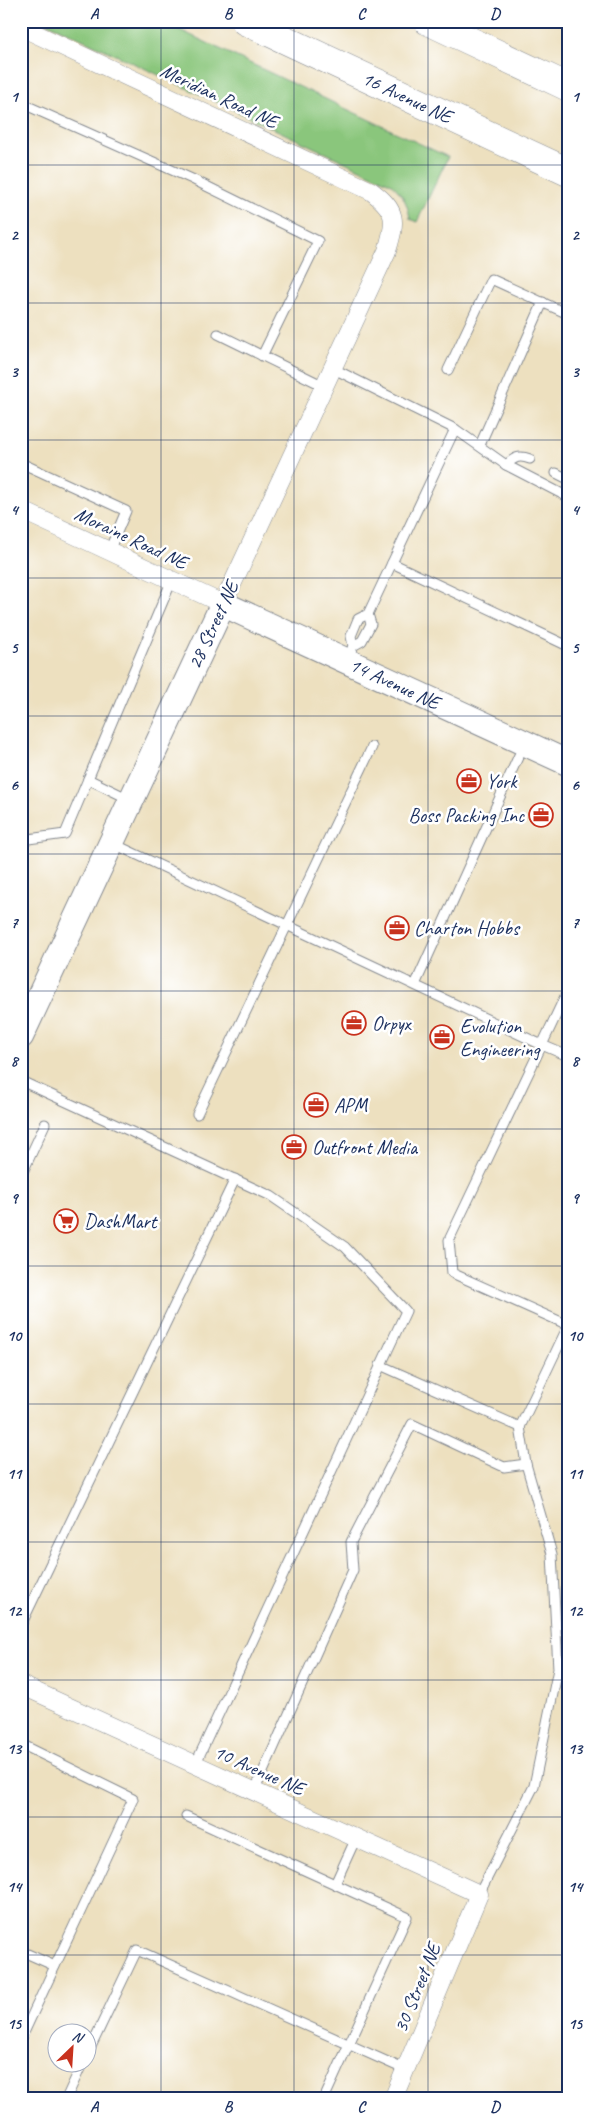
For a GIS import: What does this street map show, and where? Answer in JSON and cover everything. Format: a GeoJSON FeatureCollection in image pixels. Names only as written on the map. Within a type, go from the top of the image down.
{"type":"FeatureCollection","features":[{"type":"Feature","properties":{"kind":"highway","name":"16 Avenue NE"},"geometry":{"type":"LineString","coordinates":[[245,21],[568,172]]}},
{"type":"Feature","properties":{"kind":"highway"},"geometry":{"type":"LineString","coordinates":[[428,21],[568,87]]}},
{"type":"Feature","properties":{"kind":"street","name":"Meridian Road NE"},"geometry":{"type":"LineString","coordinates":[[21,27],[371,191],[386,202],[392,212]]}},
{"type":"Feature","properties":{"kind":"street","name":"28 Street NE"},"geometry":{"type":"LineString","coordinates":[[21,1036],[387,252],[393,230],[392,212]]}},
{"type":"Feature","properties":{"kind":"street","name":"Moraine Road NE"},"geometry":{"type":"LineString","coordinates":[[21,510],[223,604]]}},
{"type":"Feature","properties":{"kind":"street","name":"14 Avenue NE"},"geometry":{"type":"LineString","coordinates":[[223,604],[350,654],[524,743],[566,758]]}},
{"type":"Feature","properties":{"kind":"street","name":"10 Avenue NE"},"geometry":{"type":"LineString","coordinates":[[21,1685],[479,1894]]}},
{"type":"Feature","properties":{"kind":"street","name":"30 Street NE"},"geometry":{"type":"LineString","coordinates":[[393,2099],[407,2070],[479,1894]]}},
{"type":"Feature","properties":{"kind":"lane"},"geometry":{"type":"LineString","coordinates":[[21,103],[192,179],[318,241],[262,356]]}},
{"type":"Feature","properties":{"kind":"lane"},"geometry":{"type":"LineString","coordinates":[[448,370],[491,279],[568,314]]}},
{"type":"Feature","properties":{"kind":"lane"},"geometry":{"type":"LineString","coordinates":[[480,445],[543,302]]}},
{"type":"Feature","properties":{"kind":"lane"},"geometry":{"type":"LineString","coordinates":[[218,334],[324,386]]}},
{"type":"Feature","properties":{"kind":"lane"},"geometry":{"type":"LineString","coordinates":[[332,368],[455,429],[506,465],[568,497]]}},
{"type":"Feature","properties":{"kind":"lane"},"geometry":{"type":"LineString","coordinates":[[350,654],[351,636],[358,620],[368,614],[455,429]]}},
{"type":"Feature","properties":{"kind":"lane"},"geometry":{"type":"LineString","coordinates":[[506,465],[513,458],[521,456],[530,460]]}},
{"type":"Feature","properties":{"kind":"lane"},"geometry":{"type":"LineString","coordinates":[[21,463],[126,511],[109,550]]}},
{"type":"Feature","properties":{"kind":"lane"},"geometry":{"type":"LineString","coordinates":[[556,473],[568,479]]}},
{"type":"Feature","properties":{"kind":"lane"},"geometry":{"type":"LineString","coordinates":[[392,562],[568,646]]}},
{"type":"Feature","properties":{"kind":"lane"},"geometry":{"type":"LineString","coordinates":[[21,840],[65,834],[172,580]]}},
{"type":"Feature","properties":{"kind":"lane"},"geometry":{"type":"LineString","coordinates":[[350,654],[362,642],[371,624],[368,614]]}},
{"type":"Feature","properties":{"kind":"lane"},"geometry":{"type":"LineString","coordinates":[[414,985],[524,743]]}},
{"type":"Feature","properties":{"kind":"lane"},"geometry":{"type":"LineString","coordinates":[[197,1114],[372,746]]}},
{"type":"Feature","properties":{"kind":"lane"},"geometry":{"type":"LineString","coordinates":[[88,779],[131,800]]}},
{"type":"Feature","properties":{"kind":"lane"},"geometry":{"type":"LineString","coordinates":[[111,843],[568,1056]]}},
{"type":"Feature","properties":{"kind":"lane"},"geometry":{"type":"LineString","coordinates":[[479,1894],[534,1786],[558,1669],[552,1554],[526,1464],[520,1427],[568,1325],[452,1273],[448,1240],[568,990]]}},
{"type":"Feature","properties":{"kind":"lane"},"geometry":{"type":"LineString","coordinates":[[21,1081],[271,1196],[345,1247],[406,1310],[195,1765]]}},
{"type":"Feature","properties":{"kind":"lane"},"geometry":{"type":"LineString","coordinates":[[21,1176],[45,1124]]}},
{"type":"Feature","properties":{"kind":"lane"},"geometry":{"type":"LineString","coordinates":[[21,1625],[235,1179]]}},
{"type":"Feature","properties":{"kind":"lane"},"geometry":{"type":"LineString","coordinates":[[380,1365],[520,1427]]}},
{"type":"Feature","properties":{"kind":"lane"},"geometry":{"type":"LineString","coordinates":[[254,1792],[353,1570],[351,1542],[412,1424],[504,1466],[526,1464]]}},
{"type":"Feature","properties":{"kind":"lane"},"geometry":{"type":"LineString","coordinates":[[21,1744],[133,1799],[21,2039]]}},
{"type":"Feature","properties":{"kind":"lane"},"geometry":{"type":"LineString","coordinates":[[186,1816],[408,1917],[324,2099]]}},
{"type":"Feature","properties":{"kind":"lane"},"geometry":{"type":"LineString","coordinates":[[335,1884],[356,1838]]}},
{"type":"Feature","properties":{"kind":"lane"},"geometry":{"type":"LineString","coordinates":[[98,2032],[137,1950],[407,2070]]}},
{"type":"Feature","properties":{"kind":"lane"},"geometry":{"type":"LineString","coordinates":[[21,1951],[55,1966]]}},
{"type":"Feature","properties":{"kind":"lane"},"geometry":{"type":"LineString","coordinates":[[66,2099],[78,2072]]}},
{"type":"Feature","properties":{"kind":"green space"},"geometry":{"type":"Polygon","coordinates":[[[43,21],[161,21],[448,157],[417,222],[410,219],[404,200],[392,184],[43,21]]]}},
{"type":"Feature","properties":{"kind":"place","name":"York"},"geometry":{"type":"Point","coordinates":[469,781]}},
{"type":"Feature","properties":{"kind":"place","name":"Boss Packing Inc"},"geometry":{"type":"Point","coordinates":[541,815]}},
{"type":"Feature","properties":{"kind":"place","name":"Charton Hobbs"},"geometry":{"type":"Point","coordinates":[397,928]}},
{"type":"Feature","properties":{"kind":"place","name":"Orpyx"},"geometry":{"type":"Point","coordinates":[354,1023]}},
{"type":"Feature","properties":{"kind":"place","name":"Evolution Engineering"},"geometry":{"type":"Point","coordinates":[442,1037]}},
{"type":"Feature","properties":{"kind":"place","name":"APM"},"geometry":{"type":"Point","coordinates":[316,1105]}},
{"type":"Feature","properties":{"kind":"place","name":"Outfront Media"},"geometry":{"type":"Point","coordinates":[294,1147]}},
{"type":"Feature","properties":{"kind":"place","name":"DashMart"},"geometry":{"type":"Point","coordinates":[66,1221]}}]}
